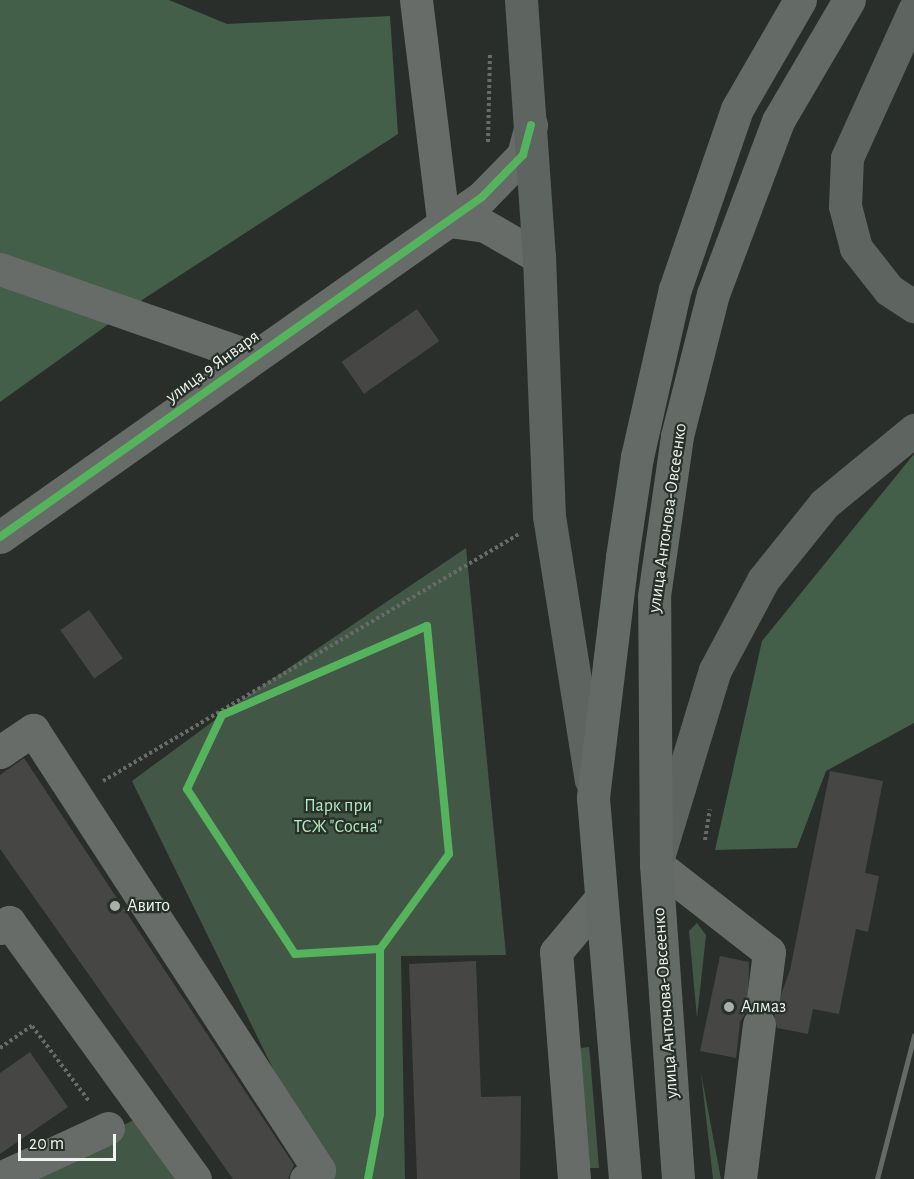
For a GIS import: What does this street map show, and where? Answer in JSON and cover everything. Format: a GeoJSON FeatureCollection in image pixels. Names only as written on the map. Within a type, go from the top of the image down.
{"type":"FeatureCollection","features":[{"type":"Feature","properties":{"kind":"highway"},"geometry":{"type":"LineString","coordinates":[[626,1179],[593,797],[637,457],[675,289],[737,109],[800,0]]}},
{"type":"Feature","properties":{"kind":"highway","name":"улица Антонова-Овсеенко"},"geometry":{"type":"LineString","coordinates":[[678,1179],[656,864],[654,596],[677,436],[713,294],[778,121],[849,0]]}},
{"type":"Feature","properties":{"kind":"main road"},"geometry":{"type":"LineString","coordinates":[[521,0],[540,257],[549,516],[593,797]]}},
{"type":"Feature","properties":{"kind":"main road"},"geometry":{"type":"LineString","coordinates":[[914,10],[847,158],[845,207],[856,248],[889,291],[914,306]]}},
{"type":"Feature","properties":{"kind":"main road"},"geometry":{"type":"LineString","coordinates":[[656,864],[715,670],[763,580],[824,504],[914,430]]}},
{"type":"Feature","properties":{"kind":"street"},"geometry":{"type":"LineString","coordinates":[[416,0],[443,220],[485,226],[540,257]]}},
{"type":"Feature","properties":{"kind":"street","name":"улица 9 Января"},"geometry":{"type":"LineString","coordinates":[[0,537],[507,174],[523,155],[531,125]]}},
{"type":"Feature","properties":{"kind":"street"},"geometry":{"type":"LineString","coordinates":[[0,268],[252,357]]}},
{"type":"Feature","properties":{"kind":"street"},"geometry":{"type":"LineString","coordinates":[[0,752],[33,730],[319,1170],[306,1179]]}},
{"type":"Feature","properties":{"kind":"street"},"geometry":{"type":"LineString","coordinates":[[656,864],[769,952],[740,1179]]}},
{"type":"Feature","properties":{"kind":"street"},"geometry":{"type":"LineString","coordinates":[[574,1179],[556,952],[601,898]]}},
{"type":"Feature","properties":{"kind":"street"},"geometry":{"type":"LineString","coordinates":[[0,928],[9,922],[195,1179]]}},
{"type":"Feature","properties":{"kind":"street"},"geometry":{"type":"LineString","coordinates":[[7,1175],[108,1128]]}},
{"type":"Feature","properties":{"kind":"path"},"geometry":{"type":"LineString","coordinates":[[488,153],[491,47]]}},
{"type":"Feature","properties":{"kind":"path"},"geometry":{"type":"LineString","coordinates":[[77,796],[549,516]]}},
{"type":"Feature","properties":{"kind":"path"},"geometry":{"type":"LineString","coordinates":[[217,725],[222,715],[276,692]]}},
{"type":"Feature","properties":{"kind":"path"},"geometry":{"type":"LineString","coordinates":[[705,840],[712,796]]}},
{"type":"Feature","properties":{"kind":"path"},"geometry":{"type":"LineString","coordinates":[[0,1048],[32,1026],[108,1128]]}},
{"type":"Feature","properties":{"kind":"green space"},"geometry":{"type":"Polygon","coordinates":[[[0,0],[169,0],[227,24],[390,16],[398,134],[145,298],[0,402],[0,0]]]}},
{"type":"Feature","properties":{"kind":"green space"},"geometry":{"type":"Polygon","coordinates":[[[914,454],[914,723],[826,771],[797,848],[715,850],[762,641],[914,454]]]}},
{"type":"Feature","properties":{"kind":"green space","name":"Парк при ТСЖ \"Сосна\""},"geometry":{"type":"Polygon","coordinates":[[[466,548],[506,955],[401,956],[405,1179],[327,1179],[132,781],[249,695],[466,548]]]}},
{"type":"Feature","properties":{"kind":"green space"},"geometry":{"type":"Polygon","coordinates":[[[697,923],[706,935],[697,1018],[689,931],[697,923]]]}},
{"type":"Feature","properties":{"kind":"green space"},"geometry":{"type":"Polygon","coordinates":[[[589,1047],[599,1168],[589,1168],[580,1060],[581,1048],[589,1047]]]}},
{"type":"Feature","properties":{"kind":"green space"},"geometry":{"type":"Polygon","coordinates":[[[701,1073],[721,1179],[713,1179],[701,1073]]]}},
{"type":"Feature","properties":{"kind":"green space"},"geometry":{"type":"Polygon","coordinates":[[[136,1119],[183,1179],[16,1179],[16,1177],[136,1119]]]}},
{"type":"Feature","properties":{"kind":"building"},"geometry":{"type":"Polygon","coordinates":[[[417,309],[439,341],[364,394],[342,362],[417,309]]]}},
{"type":"Feature","properties":{"kind":"building"},"geometry":{"type":"Polygon","coordinates":[[[89,610],[123,658],[94,678],[60,630],[89,610]]]}},
{"type":"Feature","properties":{"kind":"building"},"geometry":{"type":"Polygon","coordinates":[[[24,758],[294,1165],[288,1179],[233,1179],[0,849],[0,775],[24,758]]]}},
{"type":"Feature","properties":{"kind":"building"},"geometry":{"type":"Polygon","coordinates":[[[830,771],[883,781],[865,873],[879,876],[868,932],[856,929],[839,1014],[813,1009],[808,1034],[777,1028],[774,1014],[790,970],[830,771]]]}},
{"type":"Feature","properties":{"kind":"building"},"geometry":{"type":"Polygon","coordinates":[[[720,956],[749,962],[748,1009],[740,1022],[736,1058],[700,1051],[720,956]]]}},
{"type":"Feature","properties":{"kind":"building"},"geometry":{"type":"Polygon","coordinates":[[[476,961],[481,1097],[521,1096],[520,1179],[417,1179],[409,964],[476,961]]]}},
{"type":"Feature","properties":{"kind":"building"},"geometry":{"type":"Polygon","coordinates":[[[30,1052],[68,1107],[0,1154],[0,1073],[30,1052]]]}},
{"type":"Feature","properties":{"kind":"railway"},"geometry":{"type":"LineString","coordinates":[[877,1179],[914,1036]]}},
{"type":"Feature","properties":{"kind":"cycle path"},"geometry":{"type":"LineString","coordinates":[[0,537],[482,197],[523,155],[531,125]]}},
{"type":"Feature","properties":{"kind":"cycle path"},"geometry":{"type":"LineString","coordinates":[[368,1179],[380,1114],[380,949],[449,854],[427,626],[222,715],[187,789],[295,954],[380,949]]}},
{"type":"Feature","properties":{"kind":"place","name":"Авито"},"geometry":{"type":"Point","coordinates":[115,906]}},
{"type":"Feature","properties":{"kind":"place","name":"Алмаз"},"geometry":{"type":"Point","coordinates":[729,1007]}}]}
